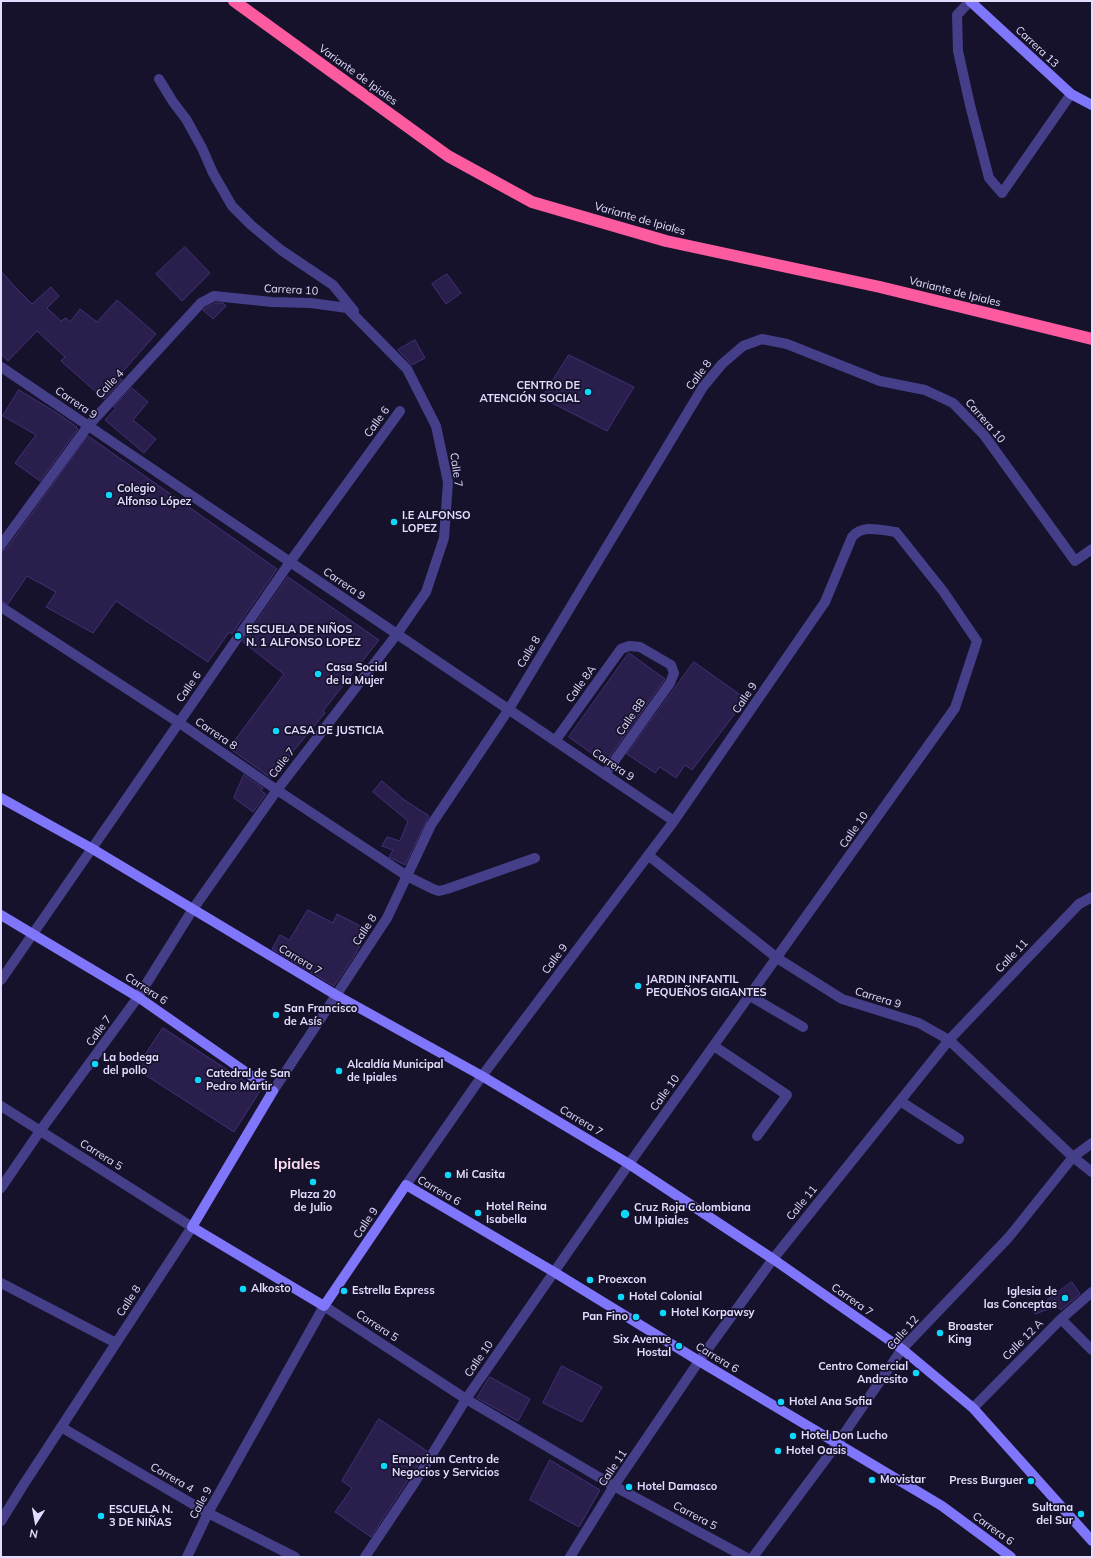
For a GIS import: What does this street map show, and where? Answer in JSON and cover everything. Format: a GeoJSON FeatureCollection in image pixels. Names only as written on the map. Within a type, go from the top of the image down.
{"type":"FeatureCollection","features":[{"type":"Feature","properties":{"kind":"highway","name":"Variante de Ipiales"},"geometry":{"type":"LineString","coordinates":[[234,1],[448,156],[532,202],[666,242],[880,287],[1092,339]]}},
{"type":"Feature","properties":{"kind":"main road","name":"Carrera 13"},"geometry":{"type":"LineString","coordinates":[[970,1],[1071,94],[1092,105]]}},
{"type":"Feature","properties":{"kind":"main road","name":"Carrera 7"},"geometry":{"type":"LineString","coordinates":[[1,798],[91,848],[336,995],[482,1076],[629,1164],[773,1259],[902,1349],[973,1408],[1092,1541]]}},
{"type":"Feature","properties":{"kind":"main road","name":"Carrera 6"},"geometry":{"type":"LineString","coordinates":[[1,915],[138,997],[273,1091]]}},
{"type":"Feature","properties":{"kind":"main road","name":"Calle 8"},"geometry":{"type":"LineString","coordinates":[[192,1227],[273,1091]]}},
{"type":"Feature","properties":{"kind":"main road","name":"Carrera 6"},"geometry":{"type":"LineString","coordinates":[[406,1185],[554,1272],[836,1444],[942,1506],[1011,1557]]}},
{"type":"Feature","properties":{"kind":"main road","name":"Calle 9"},"geometry":{"type":"LineString","coordinates":[[324,1306],[406,1185]]}},
{"type":"Feature","properties":{"kind":"main road","name":"Carrera 5"},"geometry":{"type":"LineString","coordinates":[[192,1227],[324,1306]]}},
{"type":"Feature","properties":{"kind":"street"},"geometry":{"type":"LineString","coordinates":[[970,1],[957,15],[958,51],[989,178],[1002,193],[1071,94]]}},
{"type":"Feature","properties":{"kind":"street"},"geometry":{"type":"LineString","coordinates":[[159,79],[173,102],[186,119],[202,148],[213,173],[232,206],[251,225],[281,250],[333,285],[372,333]]}},
{"type":"Feature","properties":{"kind":"street","name":"Carrera 10"},"geometry":{"type":"LineString","coordinates":[[201,303],[214,296],[272,302],[311,302],[347,308],[372,333]]}},
{"type":"Feature","properties":{"kind":"street","name":"Calle 4"},"geometry":{"type":"LineString","coordinates":[[1,545],[88,426],[201,303]]}},
{"type":"Feature","properties":{"kind":"street","name":"Calle 7"},"geometry":{"type":"LineString","coordinates":[[1,1188],[40,1130],[138,997],[193,909],[277,790],[397,634],[426,592],[444,538],[448,482],[436,426],[407,369],[372,333]]}},
{"type":"Feature","properties":{"kind":"street","name":"Carrera 10"},"geometry":{"type":"LineString","coordinates":[[762,339],[787,344],[880,381],[925,390],[953,403],[984,435],[1075,561],[1092,548]]}},
{"type":"Feature","properties":{"kind":"street","name":"Calle 8"},"geometry":{"type":"LineString","coordinates":[[273,1091],[387,918],[431,825],[509,709],[703,386],[722,364],[743,346],[762,339]]}},
{"type":"Feature","properties":{"kind":"street","name":"Carrera 9"},"geometry":{"type":"LineString","coordinates":[[1,367],[674,821]]}},
{"type":"Feature","properties":{"kind":"street","name":"Calle 6"},"geometry":{"type":"LineString","coordinates":[[1,980],[290,562],[400,410]]}},
{"type":"Feature","properties":{"kind":"street","name":"Calle 9"},"geometry":{"type":"LineString","coordinates":[[406,1185],[482,1076],[674,821],[825,602],[852,537],[856,532],[865,529],[896,532],[943,591],[977,641]]}},
{"type":"Feature","properties":{"kind":"street","name":"Carrera 8"},"geometry":{"type":"LineString","coordinates":[[1,607],[178,722],[407,876],[433,889],[439,891],[535,858]]}},
{"type":"Feature","properties":{"kind":"street","name":"Calle 10"},"geometry":{"type":"LineString","coordinates":[[365,1557],[415,1482],[466,1399],[629,1164],[955,708],[977,641]]}},
{"type":"Feature","properties":{"kind":"street","name":"Calle 8A"},"geometry":{"type":"LineString","coordinates":[[555,741],[621,649],[630,646],[640,646],[671,665],[674,673]]}},
{"type":"Feature","properties":{"kind":"street","name":"Calle 8B"},"geometry":{"type":"LineString","coordinates":[[605,774],[670,682],[674,673]]}},
{"type":"Feature","properties":{"kind":"street","name":"Carrera 9"},"geometry":{"type":"LineString","coordinates":[[648,855],[777,958],[842,999],[919,1023],[949,1040],[1073,1157],[1092,1172]]}},
{"type":"Feature","properties":{"kind":"street","name":"Calle 11"},"geometry":{"type":"LineString","coordinates":[[570,1557],[614,1486],[699,1361],[773,1259],[949,1040],[1079,904],[1092,897]]}},
{"type":"Feature","properties":{"kind":"street"},"geometry":{"type":"LineString","coordinates":[[750,996],[803,1027]]}},
{"type":"Feature","properties":{"kind":"street"},"geometry":{"type":"LineString","coordinates":[[714,1046],[787,1095],[757,1136]]}},
{"type":"Feature","properties":{"kind":"street"},"geometry":{"type":"LineString","coordinates":[[900,1101],[959,1139]]}},
{"type":"Feature","properties":{"kind":"street","name":"Carrera 5"},"geometry":{"type":"LineString","coordinates":[[1,1106],[192,1227]]}},
{"type":"Feature","properties":{"kind":"street","name":"Calle 12"},"geometry":{"type":"LineString","coordinates":[[753,1557],[836,1444],[902,1349],[1009,1237],[1073,1157],[1092,1143]]}},
{"type":"Feature","properties":{"kind":"street","name":"Calle 8"},"geometry":{"type":"LineString","coordinates":[[1,1521],[192,1227]]}},
{"type":"Feature","properties":{"kind":"street"},"geometry":{"type":"LineString","coordinates":[[1,1283],[116,1343]]}},
{"type":"Feature","properties":{"kind":"street","name":"Calle 12 A"},"geometry":{"type":"LineString","coordinates":[[973,1408],[1061,1319],[1092,1292]]}},
{"type":"Feature","properties":{"kind":"street","name":"Calle 9"},"geometry":{"type":"LineString","coordinates":[[187,1557],[208,1513],[324,1306]]}},
{"type":"Feature","properties":{"kind":"street","name":"Carrera 5"},"geometry":{"type":"LineString","coordinates":[[324,1306],[466,1399],[614,1486],[745,1557]]}},
{"type":"Feature","properties":{"kind":"street"},"geometry":{"type":"LineString","coordinates":[[1061,1319],[1092,1350]]}},
{"type":"Feature","properties":{"kind":"street","name":"Carrera 4"},"geometry":{"type":"LineString","coordinates":[[61,1427],[208,1513],[295,1557]]}},
{"type":"Feature","properties":{"kind":"building"},"geometry":{"type":"Polygon","coordinates":[[[185,247],[210,273],[182,301],[156,274],[185,247]]]}},
{"type":"Feature","properties":{"kind":"building"},"geometry":{"type":"Polygon","coordinates":[[[1,271],[32,304],[51,287],[59,296],[47,308],[61,321],[66,318],[70,322],[80,309],[97,322],[117,300],[156,334],[118,377],[122,380],[104,399],[61,361],[65,357],[37,331],[8,361],[1,354],[1,271]]]}},
{"type":"Feature","properties":{"kind":"building"},"geometry":{"type":"Polygon","coordinates":[[[447,274],[461,293],[446,304],[432,284],[447,274]]]}},
{"type":"Feature","properties":{"kind":"building"},"geometry":{"type":"Polygon","coordinates":[[[215,303],[223,303],[226,306],[213,319],[203,310],[215,303]]]}},
{"type":"Feature","properties":{"kind":"building"},"geometry":{"type":"Polygon","coordinates":[[[415,340],[425,358],[412,365],[398,350],[415,340]]]}},
{"type":"Feature","properties":{"kind":"building","name":"CENTRO DE ATENCIÓN SOCIAL"},"geometry":{"type":"Polygon","coordinates":[[[569,355],[634,387],[607,431],[542,398],[569,355]]]}},
{"type":"Feature","properties":{"kind":"building"},"geometry":{"type":"Polygon","coordinates":[[[132,388],[148,402],[133,420],[156,439],[144,453],[105,420],[116,408],[114,407],[132,388]]]}},
{"type":"Feature","properties":{"kind":"building"},"geometry":{"type":"Polygon","coordinates":[[[19,390],[57,413],[78,429],[40,481],[15,463],[36,435],[3,416],[19,390]]]}},
{"type":"Feature","properties":{"kind":"building","name":"Colegio Alfonso López"},"geometry":{"type":"Polygon","coordinates":[[[88,436],[277,569],[232,634],[229,632],[208,662],[116,601],[93,633],[46,607],[56,592],[27,576],[8,604],[1,601],[1,551],[6,549],[88,436]]]}},
{"type":"Feature","properties":{"kind":"building","name":"Casa Social de la Mujer"},"geometry":{"type":"Polygon","coordinates":[[[288,577],[379,640],[323,711],[325,713],[271,778],[229,748],[284,674],[243,642],[288,577]]]}},
{"type":"Feature","properties":{"kind":"building"},"geometry":{"type":"Polygon","coordinates":[[[629,653],[665,679],[605,763],[569,737],[629,653]]]}},
{"type":"Feature","properties":{"kind":"building"},"geometry":{"type":"Polygon","coordinates":[[[694,662],[746,699],[692,770],[685,765],[676,778],[660,767],[655,773],[627,754],[694,662]]]}},
{"type":"Feature","properties":{"kind":"building"},"geometry":{"type":"Polygon","coordinates":[[[244,775],[263,788],[261,791],[266,794],[253,812],[234,798],[244,775]]]}},
{"type":"Feature","properties":{"kind":"building"},"geometry":{"type":"Polygon","coordinates":[[[382,781],[403,799],[429,816],[405,865],[389,857],[393,850],[382,846],[387,837],[400,841],[408,821],[373,792],[382,781]]]}},
{"type":"Feature","properties":{"kind":"building"},"geometry":{"type":"Polygon","coordinates":[[[308,910],[333,923],[337,914],[368,930],[355,955],[334,986],[272,949],[280,935],[289,940],[308,910]]]}},
{"type":"Feature","properties":{"kind":"building","name":"Catedral de San Pedro Mártir"},"geometry":{"type":"Polygon","coordinates":[[[163,1028],[260,1091],[234,1132],[136,1069],[163,1028]]]}},
{"type":"Feature","properties":{"kind":"building","name":"Iglesia de las Conceptas"},"geometry":{"type":"Polygon","coordinates":[[[1072,1282],[1080,1294],[1061,1310],[1057,1306],[1035,1314],[1033,1311],[1072,1282]]]}},
{"type":"Feature","properties":{"kind":"building"},"geometry":{"type":"Polygon","coordinates":[[[562,1366],[602,1387],[582,1422],[543,1403],[562,1366]]]}},
{"type":"Feature","properties":{"kind":"building"},"geometry":{"type":"Polygon","coordinates":[[[490,1377],[530,1399],[518,1421],[477,1398],[490,1377]]]}},
{"type":"Feature","properties":{"kind":"building","name":"Emporium Centro de Negocios y Servicios"},"geometry":{"type":"Polygon","coordinates":[[[379,1419],[427,1451],[371,1537],[335,1512],[352,1488],[342,1481],[379,1419]]]}},
{"type":"Feature","properties":{"kind":"building"},"geometry":{"type":"Polygon","coordinates":[[[550,1460],[600,1490],[579,1527],[530,1500],[550,1460]]]}},
{"type":"Feature","properties":{"kind":"place","name":"CENTRO DE ATENCIÓN SOCIAL"},"geometry":{"type":"Point","coordinates":[588,392]}},
{"type":"Feature","properties":{"kind":"place","name":"Colegio Alfonso López"},"geometry":{"type":"Point","coordinates":[109,495]}},
{"type":"Feature","properties":{"kind":"place","name":"I.E ALFONSO LOPEZ"},"geometry":{"type":"Point","coordinates":[394,522]}},
{"type":"Feature","properties":{"kind":"place","name":"ESCUELA DE NIÑOS N. 1 ALFONSO LOPEZ"},"geometry":{"type":"Point","coordinates":[238,636]}},
{"type":"Feature","properties":{"kind":"place","name":"Casa Social de la Mujer"},"geometry":{"type":"Point","coordinates":[318,674]}},
{"type":"Feature","properties":{"kind":"place","name":"CASA DE JUSTICIA"},"geometry":{"type":"Point","coordinates":[276,731]}},
{"type":"Feature","properties":{"kind":"place","name":"JARDIN INFANTIL PEQUEÑOS GIGANTES"},"geometry":{"type":"Point","coordinates":[638,986]}},
{"type":"Feature","properties":{"kind":"place","name":"San Francisco de Asís"},"geometry":{"type":"Point","coordinates":[276,1015]}},
{"type":"Feature","properties":{"kind":"place","name":"La bodega del pollo"},"geometry":{"type":"Point","coordinates":[95,1064]}},
{"type":"Feature","properties":{"kind":"place","name":"Alcaldía Municipal de Ipiales"},"geometry":{"type":"Point","coordinates":[339,1071]}},
{"type":"Feature","properties":{"kind":"place","name":"Catedral de San Pedro Mártir"},"geometry":{"type":"Point","coordinates":[198,1080]}},
{"type":"Feature","properties":{"kind":"place","name":"Mi Casita"},"geometry":{"type":"Point","coordinates":[448,1175]}},
{"type":"Feature","properties":{"kind":"place","name":"Plaza 20 de Julio"},"geometry":{"type":"Point","coordinates":[313,1182]}},
{"type":"Feature","properties":{"kind":"place","name":"Hotel Reina Isabella"},"geometry":{"type":"Point","coordinates":[478,1213]}},
{"type":"Feature","properties":{"kind":"place","name":"Cruz Roja Colombiana UM Ipiales"},"geometry":{"type":"Point","coordinates":[625,1214]}},
{"type":"Feature","properties":{"kind":"place","name":"Proexcon"},"geometry":{"type":"Point","coordinates":[590,1280]}},
{"type":"Feature","properties":{"kind":"place","name":"Alkosto"},"geometry":{"type":"Point","coordinates":[243,1289]}},
{"type":"Feature","properties":{"kind":"place","name":"Estrella Express"},"geometry":{"type":"Point","coordinates":[344,1291]}},
{"type":"Feature","properties":{"kind":"place","name":"Hotel Colonial"},"geometry":{"type":"Point","coordinates":[621,1297]}},
{"type":"Feature","properties":{"kind":"place","name":"Iglesia de las Conceptas"},"geometry":{"type":"Point","coordinates":[1065,1298]}},
{"type":"Feature","properties":{"kind":"place","name":"Hotel Korpawsy"},"geometry":{"type":"Point","coordinates":[663,1313]}},
{"type":"Feature","properties":{"kind":"place","name":"Pan Fino"},"geometry":{"type":"Point","coordinates":[636,1317]}},
{"type":"Feature","properties":{"kind":"place","name":"Broaster King"},"geometry":{"type":"Point","coordinates":[940,1333]}},
{"type":"Feature","properties":{"kind":"place","name":"Six Avenue Hostal"},"geometry":{"type":"Point","coordinates":[679,1346]}},
{"type":"Feature","properties":{"kind":"place","name":"Centro Comercial Andresito"},"geometry":{"type":"Point","coordinates":[916,1373]}},
{"type":"Feature","properties":{"kind":"place","name":"Hotel Ana Sofia"},"geometry":{"type":"Point","coordinates":[781,1402]}},
{"type":"Feature","properties":{"kind":"place","name":"Hotel Don Lucho"},"geometry":{"type":"Point","coordinates":[793,1436]}},
{"type":"Feature","properties":{"kind":"place","name":"Hotel Oasis"},"geometry":{"type":"Point","coordinates":[778,1451]}},
{"type":"Feature","properties":{"kind":"place","name":"Emporium Centro de Negocios y Servicios"},"geometry":{"type":"Point","coordinates":[384,1466]}},
{"type":"Feature","properties":{"kind":"place","name":"Movistar"},"geometry":{"type":"Point","coordinates":[872,1480]}},
{"type":"Feature","properties":{"kind":"place","name":"Press Burguer"},"geometry":{"type":"Point","coordinates":[1031,1481]}},
{"type":"Feature","properties":{"kind":"place","name":"Hotel Damasco"},"geometry":{"type":"Point","coordinates":[629,1487]}},
{"type":"Feature","properties":{"kind":"place","name":"Sultana del Sur"},"geometry":{"type":"Point","coordinates":[1081,1514]}},
{"type":"Feature","properties":{"kind":"place","name":"ESCUELA N. 3 DE NIÑAS"},"geometry":{"type":"Point","coordinates":[101,1516]}},
{"type":"Feature","properties":{"kind":"district","name":"Ipiales"},"geometry":{"type":"Point","coordinates":[297,1164]}}]}
